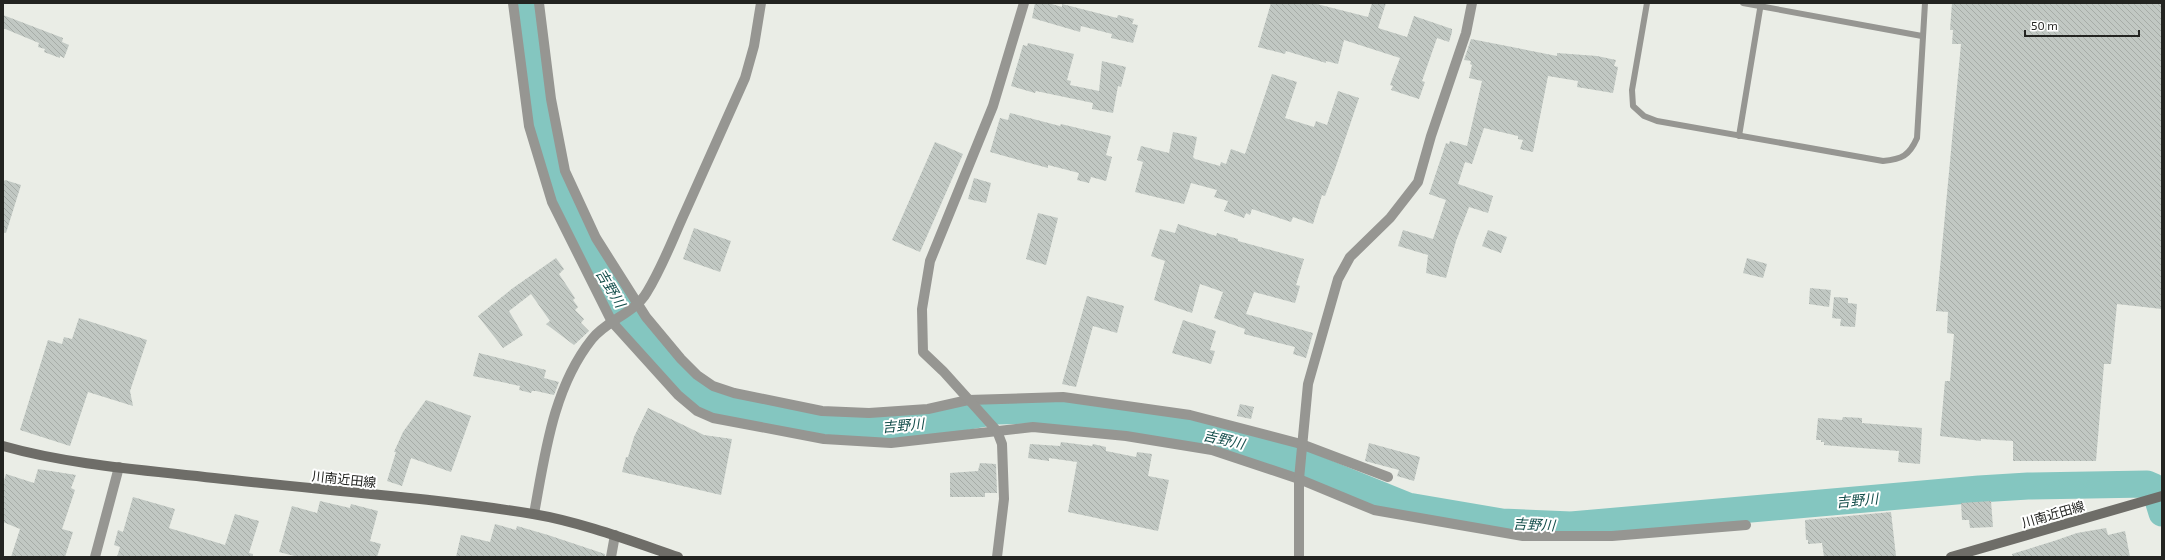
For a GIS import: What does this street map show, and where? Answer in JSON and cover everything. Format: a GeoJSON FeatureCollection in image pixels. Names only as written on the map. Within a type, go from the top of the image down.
{"type":"FeatureCollection","features":[{"type":"Feature","properties":{"kind":"main road","name":"川南近田線"},"geometry":{"type":"LineString","coordinates":[[3,446],[23,452],[119,467],[414,499],[534,514],[615,536],[678,557]]}},
{"type":"Feature","properties":{"kind":"main road","name":"川南近田線"},"geometry":{"type":"LineString","coordinates":[[1951,557],[2162,496]]}},
{"type":"Feature","properties":{"kind":"street"},"geometry":{"type":"LineString","coordinates":[[513,3],[529,126],[552,202],[614,320],[678,395],[697,411],[713,418],[824,439],[891,443],[994,427],[1033,427],[1126,436],[1212,450],[1299,479],[1374,510],[1523,536],[1612,536],[1746,525]]}},
{"type":"Feature","properties":{"kind":"street"},"geometry":{"type":"LineString","coordinates":[[539,3],[551,99],[565,171],[596,238],[635,304],[660,335],[697,375],[713,386],[734,393],[822,411],[869,414],[928,409],[971,403],[1063,398],[1190,415],[1301,444],[1388,477]]}},
{"type":"Feature","properties":{"kind":"street"},"geometry":{"type":"LineString","coordinates":[[534,514],[547,442],[564,387],[578,358],[593,337],[635,304],[646,293],[664,261],[745,78],[754,46],[761,3]]}},
{"type":"Feature","properties":{"kind":"street"},"geometry":{"type":"LineString","coordinates":[[997,557],[1004,499],[1002,444],[994,427],[943,371],[923,352],[922,309],[930,261],[993,106],[1024,3]]}},
{"type":"Feature","properties":{"kind":"street"},"geometry":{"type":"LineString","coordinates":[[1299,557],[1299,479],[1301,444],[1308,384],[1338,279],[1350,257],[1390,218],[1418,182],[1430,136],[1466,33],[1472,3]]}},
{"type":"Feature","properties":{"kind":"street"},"geometry":{"type":"LineString","coordinates":[[94,557],[119,467]]}},
{"type":"Feature","properties":{"kind":"street"},"geometry":{"type":"LineString","coordinates":[[611,557],[615,536]]}},
{"type":"Feature","properties":{"kind":"lane"},"geometry":{"type":"LineString","coordinates":[[1647,3],[1632,90],[1633,106],[1644,116],[1656,121],[1883,161],[1897,160],[1911,151],[1917,138],[1925,3]]}},
{"type":"Feature","properties":{"kind":"lane"},"geometry":{"type":"LineString","coordinates":[[1743,3],[1761,5],[1922,36]]}},
{"type":"Feature","properties":{"kind":"lane"},"geometry":{"type":"LineString","coordinates":[[1739,136],[1761,5]]}},
{"type":"Feature","properties":{"kind":"building"},"geometry":{"type":"Polygon","coordinates":[[[1035,3],[1048,3],[1062,7],[1062,4],[1117,18],[1118,15],[1134,19],[1132,24],[1138,25],[1133,43],[1111,38],[1112,34],[1081,26],[1080,32],[1032,18],[1035,3]]]}},
{"type":"Feature","properties":{"kind":"building"},"geometry":{"type":"Polygon","coordinates":[[[1271,3],[1313,3],[1368,17],[1372,3],[1386,3],[1378,28],[1407,37],[1414,16],[1452,29],[1452,32],[1449,42],[1437,38],[1422,81],[1425,82],[1419,99],[1391,90],[1393,86],[1390,85],[1400,58],[1344,40],[1338,64],[1326,61],[1326,63],[1286,51],[1285,54],[1258,47],[1271,3]]]}},
{"type":"Feature","properties":{"kind":"building"},"geometry":{"type":"Polygon","coordinates":[[[1952,3],[2162,3],[2162,309],[2117,304],[2111,364],[2104,364],[2096,461],[2013,461],[2013,441],[1981,439],[1981,441],[1940,436],[1945,381],[1950,381],[1954,334],[1947,333],[1948,312],[1936,311],[1961,44],[1952,44],[1953,30],[1950,30],[1952,3]]]}},
{"type":"Feature","properties":{"kind":"building"},"geometry":{"type":"Polygon","coordinates":[[[3,15],[63,38],[62,42],[69,45],[64,58],[44,52],[45,49],[38,47],[39,43],[3,28],[3,15]]]}},
{"type":"Feature","properties":{"kind":"building"},"geometry":{"type":"Polygon","coordinates":[[[1471,39],[1557,56],[1557,53],[1597,56],[1616,60],[1614,66],[1618,67],[1613,93],[1577,87],[1578,81],[1548,76],[1533,152],[1520,149],[1523,140],[1518,139],[1518,136],[1484,128],[1472,164],[1465,162],[1458,184],[1493,196],[1488,213],[1469,207],[1456,241],[1446,278],[1426,273],[1428,255],[1398,246],[1403,230],[1433,239],[1446,200],[1429,194],[1446,143],[1449,144],[1450,141],[1467,146],[1482,81],[1469,78],[1472,65],[1470,64],[1471,61],[1464,60],[1471,39]]]}},
{"type":"Feature","properties":{"kind":"building"},"geometry":{"type":"Polygon","coordinates":[[[1028,43],[1074,54],[1067,80],[1071,81],[1070,85],[1099,91],[1102,61],[1126,67],[1121,87],[1118,86],[1113,113],[1092,109],[1093,103],[1036,91],[1035,93],[1011,86],[1023,45],[1027,46],[1028,43]]]}},
{"type":"Feature","properties":{"kind":"building"},"geometry":{"type":"Polygon","coordinates":[[[1272,74],[1297,82],[1285,118],[1314,127],[1316,121],[1327,125],[1338,91],[1359,98],[1335,169],[1325,196],[1322,195],[1313,224],[1293,217],[1291,222],[1252,209],[1250,215],[1246,213],[1244,218],[1224,211],[1228,201],[1214,197],[1217,190],[1191,183],[1184,204],[1135,192],[1143,162],[1137,160],[1141,146],[1169,153],[1173,132],[1197,137],[1193,157],[1195,159],[1220,166],[1221,162],[1226,164],[1231,149],[1245,154],[1272,74]]]}},
{"type":"Feature","properties":{"kind":"building"},"geometry":{"type":"Polygon","coordinates":[[[1010,113],[1060,126],[1061,124],[1111,136],[1106,155],[1112,157],[1106,181],[1091,177],[1089,183],[1077,180],[1079,173],[1048,165],[1048,168],[990,152],[1000,118],[1008,120],[1010,113]]]}},
{"type":"Feature","properties":{"kind":"building"},"geometry":{"type":"Polygon","coordinates":[[[935,142],[963,154],[920,252],[892,240],[935,142]]]}},
{"type":"Feature","properties":{"kind":"building"},"geometry":{"type":"Polygon","coordinates":[[[974,178],[991,183],[986,203],[968,199],[974,178]]]}},
{"type":"Feature","properties":{"kind":"building"},"geometry":{"type":"Polygon","coordinates":[[[5,180],[21,185],[6,233],[3,232],[3,182],[5,180]]]}},
{"type":"Feature","properties":{"kind":"building"},"geometry":{"type":"Polygon","coordinates":[[[1038,213],[1058,218],[1046,265],[1026,259],[1038,213]]]}},
{"type":"Feature","properties":{"kind":"building"},"geometry":{"type":"Polygon","coordinates":[[[1178,224],[1216,236],[1217,233],[1238,239],[1238,241],[1304,259],[1296,285],[1300,286],[1295,303],[1254,292],[1246,314],[1313,333],[1306,358],[1293,354],[1295,347],[1244,334],[1245,329],[1214,318],[1223,292],[1200,284],[1192,313],[1154,300],[1165,261],[1151,256],[1160,229],[1175,233],[1178,224]]]}},
{"type":"Feature","properties":{"kind":"building"},"geometry":{"type":"Polygon","coordinates":[[[694,228],[731,241],[720,272],[683,259],[694,228]]]}},
{"type":"Feature","properties":{"kind":"building"},"geometry":{"type":"Polygon","coordinates":[[[1488,230],[1507,237],[1501,253],[1482,246],[1488,230]]]}},
{"type":"Feature","properties":{"kind":"building"},"geometry":{"type":"Polygon","coordinates":[[[556,258],[564,269],[559,274],[575,298],[573,300],[578,307],[575,310],[584,319],[581,323],[589,331],[574,345],[546,324],[550,321],[531,294],[509,311],[523,335],[503,348],[478,316],[513,288],[556,258]]]}},
{"type":"Feature","properties":{"kind":"building"},"geometry":{"type":"Polygon","coordinates":[[[1747,258],[1767,264],[1763,278],[1743,273],[1747,258]]]}},
{"type":"Feature","properties":{"kind":"building"},"geometry":{"type":"Polygon","coordinates":[[[1810,288],[1831,290],[1829,307],[1809,304],[1810,288]]]}},
{"type":"Feature","properties":{"kind":"building"},"geometry":{"type":"Polygon","coordinates":[[[1087,296],[1124,306],[1117,333],[1093,326],[1076,387],[1062,384],[1087,296]]]}},
{"type":"Feature","properties":{"kind":"building"},"geometry":{"type":"Polygon","coordinates":[[[1834,297],[1848,298],[1848,303],[1857,304],[1855,327],[1840,326],[1841,319],[1832,318],[1834,297]]]}},
{"type":"Feature","properties":{"kind":"building"},"geometry":{"type":"Polygon","coordinates":[[[79,318],[147,340],[130,391],[133,406],[88,392],[70,446],[20,430],[48,340],[62,344],[64,337],[72,339],[79,318]]]}},
{"type":"Feature","properties":{"kind":"building"},"geometry":{"type":"Polygon","coordinates":[[[1183,320],[1216,331],[1210,350],[1215,351],[1211,364],[1172,353],[1183,320]]]}},
{"type":"Feature","properties":{"kind":"building"},"geometry":{"type":"Polygon","coordinates":[[[479,353],[546,370],[544,378],[559,382],[554,395],[536,391],[532,391],[531,393],[519,390],[520,386],[473,376],[479,353]]]}},
{"type":"Feature","properties":{"kind":"building"},"geometry":{"type":"Polygon","coordinates":[[[426,400],[471,416],[451,472],[411,458],[402,486],[387,481],[396,452],[394,452],[403,432],[426,400]]]}},
{"type":"Feature","properties":{"kind":"building"},"geometry":{"type":"Polygon","coordinates":[[[1240,404],[1254,407],[1251,419],[1237,416],[1240,404]]]}},
{"type":"Feature","properties":{"kind":"building"},"geometry":{"type":"Polygon","coordinates":[[[648,408],[704,435],[732,439],[721,495],[622,472],[634,437],[648,408]]]}},
{"type":"Feature","properties":{"kind":"building"},"geometry":{"type":"Polygon","coordinates":[[[1843,417],[1862,418],[1862,423],[1922,428],[1920,464],[1898,462],[1899,451],[1824,445],[1824,442],[1821,442],[1821,440],[1816,440],[1818,418],[1842,420],[1843,417]]]}},
{"type":"Feature","properties":{"kind":"building"},"geometry":{"type":"Polygon","coordinates":[[[1061,442],[1092,446],[1093,444],[1106,447],[1106,451],[1136,457],[1137,452],[1152,454],[1148,476],[1169,480],[1158,531],[1068,512],[1077,462],[1049,458],[1049,461],[1028,458],[1030,444],[1060,446],[1061,442]]]}},
{"type":"Feature","properties":{"kind":"building"},"geometry":{"type":"Polygon","coordinates":[[[1369,443],[1420,457],[1414,481],[1397,476],[1399,470],[1365,461],[1369,443]]]}},
{"type":"Feature","properties":{"kind":"building"},"geometry":{"type":"Polygon","coordinates":[[[980,463],[996,464],[997,493],[985,493],[985,497],[950,497],[950,473],[978,471],[980,463]]]}},
{"type":"Feature","properties":{"kind":"building"},"geometry":{"type":"Polygon","coordinates":[[[38,469],[76,475],[71,488],[75,490],[62,529],[73,532],[65,557],[11,557],[20,529],[3,522],[3,484],[6,474],[34,483],[38,469]]]}},
{"type":"Feature","properties":{"kind":"building"},"geometry":{"type":"Polygon","coordinates":[[[133,497],[175,509],[169,528],[225,545],[235,514],[259,521],[249,553],[253,554],[253,557],[117,557],[120,547],[114,545],[118,530],[123,532],[133,497]]]}},
{"type":"Feature","properties":{"kind":"building"},"geometry":{"type":"Polygon","coordinates":[[[320,501],[350,508],[351,504],[378,511],[370,541],[381,544],[377,557],[298,557],[279,552],[292,506],[317,513],[320,501]]]}},
{"type":"Feature","properties":{"kind":"building"},"geometry":{"type":"Polygon","coordinates":[[[1991,501],[1993,527],[1970,528],[1969,520],[1962,520],[1961,503],[1991,501]]]}},
{"type":"Feature","properties":{"kind":"building"},"geometry":{"type":"Polygon","coordinates":[[[1891,512],[1896,556],[1824,557],[1822,543],[1808,544],[1808,540],[1806,540],[1805,520],[1891,512]]]}},
{"type":"Feature","properties":{"kind":"building"},"geometry":{"type":"Polygon","coordinates":[[[495,524],[516,530],[517,526],[548,535],[605,554],[605,557],[456,557],[461,535],[490,542],[495,524]]]}},
{"type":"Feature","properties":{"kind":"building"},"geometry":{"type":"Polygon","coordinates":[[[2106,528],[2108,535],[2125,531],[2130,557],[2013,557],[2012,554],[2077,533],[2106,528]]]}},
{"type":"Feature","properties":{"kind":"waterway","name":"吉野川"},"geometry":{"type":"LineString","coordinates":[[525,3],[546,147],[553,171],[610,292],[656,352],[698,396],[717,403],[788,417],[859,427],[903,428],[997,411],[1032,410],[1109,419],[1223,437],[1282,455],[1408,506],[1502,522],[1571,525],[1979,489],[2028,486],[2147,484],[2154,487],[2162,513]]}}]}
